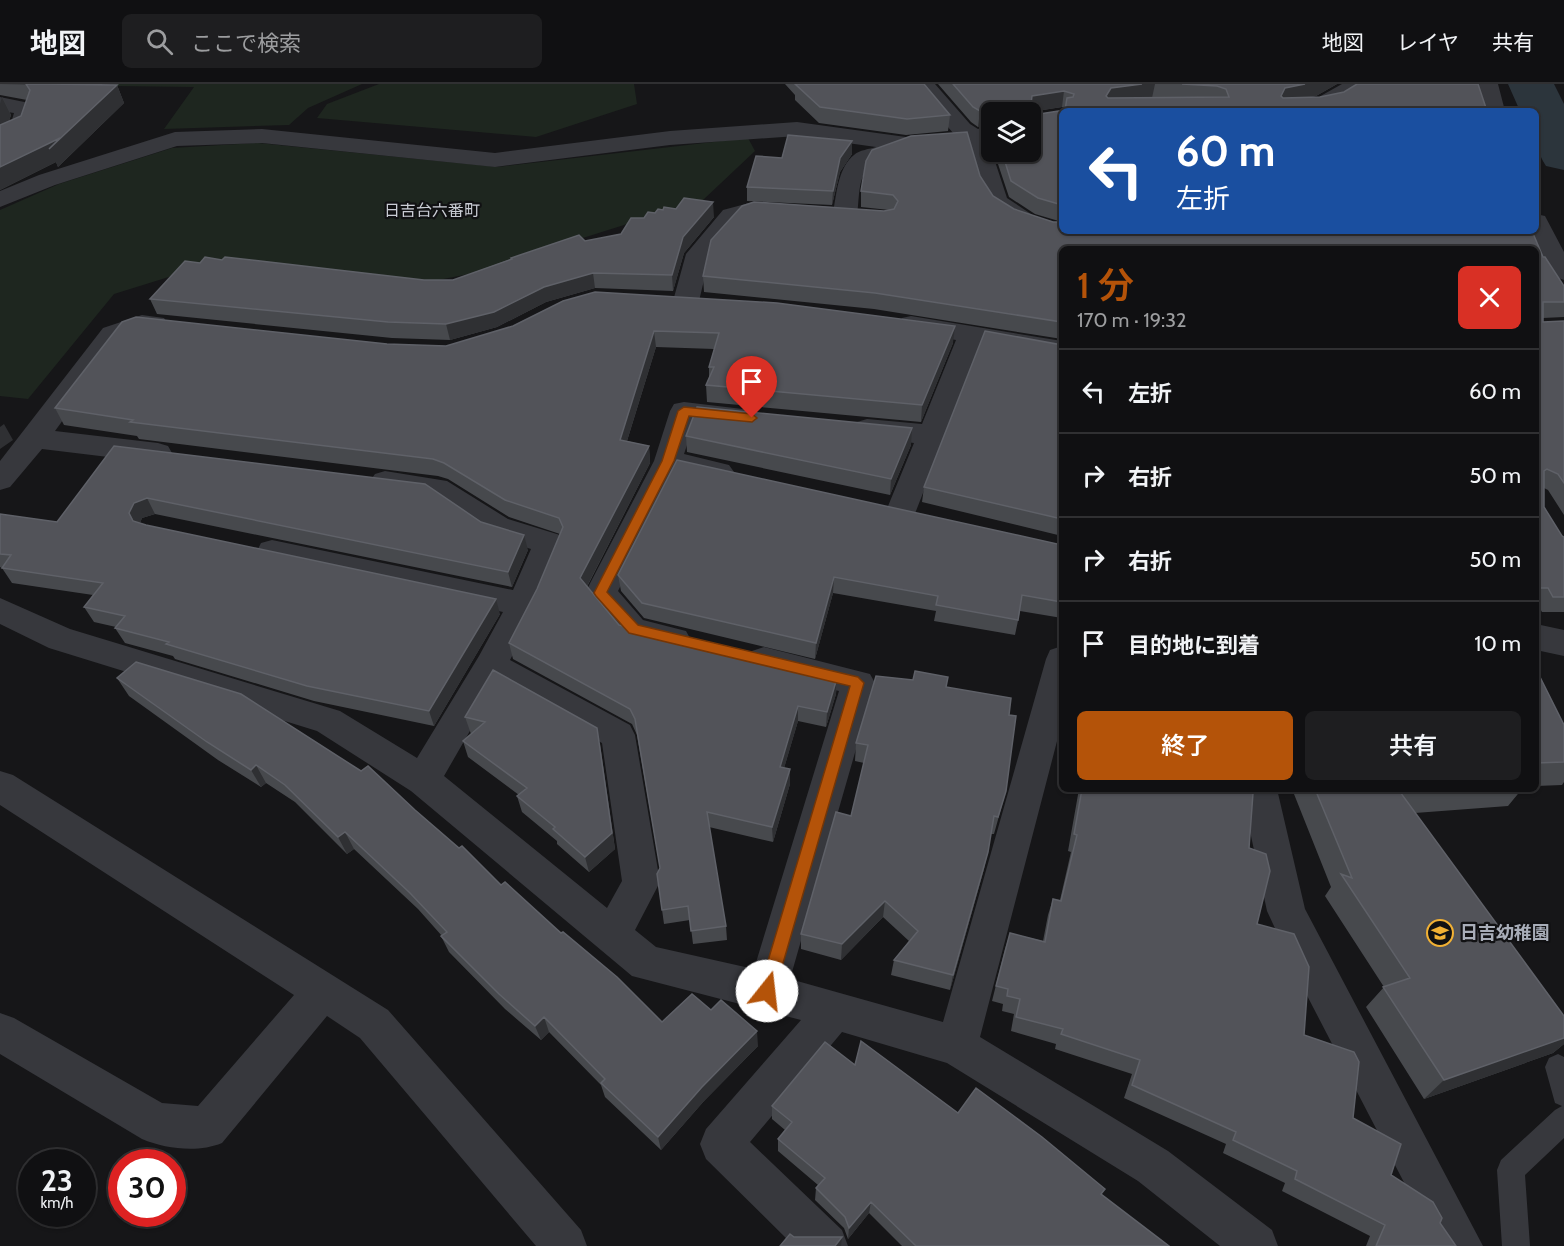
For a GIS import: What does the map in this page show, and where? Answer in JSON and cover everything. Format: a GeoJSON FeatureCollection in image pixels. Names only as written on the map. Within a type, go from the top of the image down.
{"type":"FeatureCollection","features":[{"type":"Feature","properties":{"kind":"street"},"geometry":{"type":"LineString","coordinates":[[923,84],[962,129],[981,134]]}},
{"type":"Feature","properties":{"kind":"street"},"geometry":{"type":"LineString","coordinates":[[1486,84],[1493,108]]}},
{"type":"Feature","properties":{"kind":"street"},"geometry":{"type":"LineString","coordinates":[[1310,108],[1349,96]]}},
{"type":"Feature","properties":{"kind":"street"},"geometry":{"type":"LineString","coordinates":[[0,104],[26,109],[21,127],[0,137]]}},
{"type":"Feature","properties":{"kind":"street"},"geometry":{"type":"LineString","coordinates":[[0,200],[47,180],[175,139],[262,136],[495,160],[670,138],[797,129],[906,144]]}},
{"type":"Feature","properties":{"kind":"street"},"geometry":{"type":"LineString","coordinates":[[686,302],[698,254],[732,214],[753,209],[854,216],[851,176],[862,159],[906,144],[981,135]]}},
{"type":"Feature","properties":{"kind":"street"},"geometry":{"type":"LineString","coordinates":[[989,162],[996,201],[1025,220],[1059,229]]}},
{"type":"Feature","properties":{"kind":"street"},"geometry":{"type":"LineString","coordinates":[[1539,228],[1564,272]]}},
{"type":"Feature","properties":{"kind":"street"},"geometry":{"type":"LineString","coordinates":[[885,321],[1059,349]]}},
{"type":"Feature","properties":{"kind":"street"},"geometry":{"type":"LineString","coordinates":[[0,480],[35,438],[112,334],[142,323],[178,327]]}},
{"type":"Feature","properties":{"kind":"street"},"geometry":{"type":"LineString","coordinates":[[935,519],[889,508],[932,435],[972,334]]}},
{"type":"Feature","properties":{"kind":"street"},"geometry":{"type":"LineString","coordinates":[[701,646],[633,630],[600,593],[668,461],[684,411],[767,419]]}},
{"type":"Feature","properties":{"kind":"street"},"geometry":{"type":"LineString","coordinates":[[837,426],[932,435]]}},
{"type":"Feature","properties":{"kind":"street"},"geometry":{"type":"LineString","coordinates":[[35,438],[189,457]]}},
{"type":"Feature","properties":{"kind":"street"},"geometry":{"type":"LineString","coordinates":[[668,461],[749,478]]}},
{"type":"Feature","properties":{"kind":"street"},"geometry":{"type":"LineString","coordinates":[[354,477],[437,488],[497,527],[549,543],[523,604],[491,665],[423,780]]}},
{"type":"Feature","properties":{"kind":"street"},"geometry":{"type":"LineString","coordinates":[[247,546],[523,604]]}},
{"type":"Feature","properties":{"kind":"street"},"geometry":{"type":"LineString","coordinates":[[0,610],[60,639],[327,721],[423,780],[646,963],[767,991],[957,1046],[1153,1166],[1256,1246]]}},
{"type":"Feature","properties":{"kind":"street"},"geometry":{"type":"LineString","coordinates":[[1539,638],[1564,643]]}},
{"type":"Feature","properties":{"kind":"street"},"geometry":{"type":"LineString","coordinates":[[734,654],[858,683],[767,991]]}},
{"type":"Feature","properties":{"kind":"street"},"geometry":{"type":"LineString","coordinates":[[491,665],[618,735],[641,882],[612,936]]}},
{"type":"Feature","properties":{"kind":"street"},"geometry":{"type":"LineString","coordinates":[[957,1046],[1059,671]]}},
{"type":"Feature","properties":{"kind":"street"},"geometry":{"type":"LineString","coordinates":[[0,786],[374,1024],[565,1246]]}},
{"type":"Feature","properties":{"kind":"street"},"geometry":{"type":"LineString","coordinates":[[1260,792],[1286,911],[1314,969],[1461,1246]]}},
{"type":"Feature","properties":{"kind":"street"},"geometry":{"type":"LineString","coordinates":[[0,1032],[157,1124],[207,1128],[323,992]]}},
{"type":"Feature","properties":{"kind":"street"},"geometry":{"type":"LineString","coordinates":[[826,1246],[721,1144],[834,1011]]}},
{"type":"Feature","properties":{"kind":"lane"},"geometry":{"type":"LineString","coordinates":[[1558,1067],[1564,1094]]}},
{"type":"Feature","properties":{"kind":"lane"},"geometry":{"type":"LineString","coordinates":[[1516,1246],[1511,1170],[1564,1119]]}},
{"type":"Feature","properties":{"kind":"shaded area"},"geometry":{"type":"Polygon","coordinates":[[[111,84],[362,84],[308,108],[289,125],[164,129],[194,87],[114,86],[111,84]]]}},
{"type":"Feature","properties":{"kind":"shaded area"},"geometry":{"type":"Polygon","coordinates":[[[379,84],[634,84],[637,104],[536,137],[317,118],[327,104],[379,84]]]}},
{"type":"Feature","properties":{"kind":"shaded area"},"geometry":{"type":"Polygon","coordinates":[[[748,138],[755,151],[703,200],[469,274],[433,281],[217,262],[114,294],[28,399],[0,396],[0,210],[59,184],[172,148],[258,143],[498,167],[748,138]]]}},
{"type":"Feature","properties":{"kind":"building"},"geometry":{"type":"Polygon","coordinates":[[[26,84],[117,85],[49,149],[60,138],[0,167],[0,125],[21,116],[30,90],[26,84]]]}},
{"type":"Feature","properties":{"kind":"building"},"geometry":{"type":"Polygon","coordinates":[[[795,84],[924,84],[950,115],[907,119],[820,107],[795,84]]]}},
{"type":"Feature","properties":{"kind":"building"},"geometry":{"type":"Polygon","coordinates":[[[953,84],[1142,84],[1111,88],[1106,96],[1108,98],[1229,97],[1226,89],[1217,86],[1182,84],[1305,84],[1285,88],[1281,96],[1283,98],[1320,97],[1344,92],[1357,84],[1478,84],[1486,108],[1065,108],[1067,98],[1073,97],[1074,94],[1064,91],[1032,96],[1031,102],[981,102],[980,111],[973,107],[953,84]]]}},
{"type":"Feature","properties":{"kind":"building"},"geometry":{"type":"Polygon","coordinates":[[[1059,111],[1059,204],[1038,198],[1011,181],[1005,162],[1041,162],[1041,114],[1059,111]]]}},
{"type":"Feature","properties":{"kind":"building"},"geometry":{"type":"Polygon","coordinates":[[[967,132],[980,176],[993,196],[1014,209],[1059,222],[1059,234],[1533,234],[1538,246],[1059,246],[1059,322],[875,293],[703,276],[711,240],[742,206],[754,202],[884,211],[894,209],[898,201],[893,195],[861,191],[866,161],[872,150],[911,136],[967,132]]]}},
{"type":"Feature","properties":{"kind":"building"},"geometry":{"type":"Polygon","coordinates":[[[788,135],[852,141],[840,158],[833,191],[747,187],[756,156],[782,158],[788,135]]]}},
{"type":"Feature","properties":{"kind":"building"},"geometry":{"type":"Polygon","coordinates":[[[684,198],[713,202],[683,237],[672,275],[593,273],[544,287],[494,312],[446,324],[388,322],[150,299],[185,261],[200,263],[205,257],[222,260],[225,257],[424,280],[453,280],[579,235],[585,241],[621,234],[631,218],[644,218],[648,212],[655,213],[658,209],[663,210],[664,207],[676,209],[684,198]]]}},
{"type":"Feature","properties":{"kind":"building"},"geometry":{"type":"Polygon","coordinates":[[[1539,248],[1564,286],[1564,302],[1543,302],[1543,322],[1564,321],[1564,483],[1558,474],[1547,469],[1544,471],[1544,507],[1564,537],[1564,597],[1553,597],[1548,588],[1539,588],[1539,248]]]}},
{"type":"Feature","properties":{"kind":"building"},"geometry":{"type":"Polygon","coordinates":[[[595,292],[777,303],[955,326],[922,405],[706,385],[714,367],[709,367],[719,333],[654,331],[620,440],[649,446],[580,578],[619,625],[837,678],[827,712],[798,706],[780,767],[790,769],[772,827],[707,812],[726,926],[691,931],[688,906],[662,910],[657,874],[660,868],[635,719],[630,709],[509,643],[537,589],[563,527],[559,518],[505,500],[444,463],[433,459],[130,422],[133,420],[55,408],[122,322],[136,317],[387,344],[446,346],[513,326],[563,301],[595,292]]]}},
{"type":"Feature","properties":{"kind":"building"},"geometry":{"type":"Polygon","coordinates":[[[985,331],[1059,344],[1059,518],[924,487],[985,331]]]}},
{"type":"Feature","properties":{"kind":"building"},"geometry":{"type":"Polygon","coordinates":[[[697,407],[912,428],[891,479],[686,436],[697,407]]]}},
{"type":"Feature","properties":{"kind":"building"},"geometry":{"type":"Polygon","coordinates":[[[114,446],[425,484],[481,522],[524,535],[508,572],[147,498],[134,503],[129,513],[133,521],[146,525],[496,599],[429,711],[307,686],[166,644],[169,642],[115,628],[125,616],[84,607],[103,583],[2,568],[11,555],[0,554],[0,514],[57,522],[114,446]]]}},
{"type":"Feature","properties":{"kind":"building"},"geometry":{"type":"Polygon","coordinates":[[[677,460],[1059,544],[1059,601],[1022,595],[1018,620],[936,605],[938,596],[834,577],[816,643],[642,603],[618,575],[677,460]]]}},
{"type":"Feature","properties":{"kind":"building"},"geometry":{"type":"Polygon","coordinates":[[[136,662],[241,694],[361,771],[368,766],[459,848],[462,846],[501,885],[505,882],[561,933],[563,932],[617,977],[662,1022],[692,994],[711,1010],[721,1000],[757,1031],[702,1087],[658,1137],[601,1083],[605,1079],[544,1017],[535,1026],[499,994],[441,936],[447,932],[410,893],[345,832],[338,837],[285,785],[256,765],[251,770],[207,742],[117,678],[136,662]]]}},
{"type":"Feature","properties":{"kind":"building"},"geometry":{"type":"Polygon","coordinates":[[[493,670],[597,728],[612,833],[585,857],[553,829],[555,827],[517,796],[527,788],[463,741],[485,722],[465,717],[493,670]]]}},
{"type":"Feature","properties":{"kind":"building"},"geometry":{"type":"Polygon","coordinates":[[[915,671],[948,677],[946,687],[1011,698],[1009,715],[1016,716],[1006,791],[998,817],[994,816],[988,852],[953,975],[894,960],[918,931],[885,901],[842,944],[801,934],[836,812],[851,816],[868,745],[856,743],[876,676],[913,680],[915,671]]]}},
{"type":"Feature","properties":{"kind":"building"},"geometry":{"type":"Polygon","coordinates":[[[1539,675],[1564,725],[1564,762],[1539,763],[1539,675]]]}},
{"type":"Feature","properties":{"kind":"building"},"geometry":{"type":"Polygon","coordinates":[[[1081,792],[1253,792],[1249,848],[1266,854],[1270,871],[1257,924],[1294,934],[1309,967],[1304,1035],[1354,1052],[1359,1062],[1353,1118],[1401,1144],[1391,1175],[1433,1202],[1442,1218],[1440,1223],[1456,1246],[1376,1246],[1385,1225],[1295,1179],[1297,1171],[1233,1140],[1236,1132],[1132,1085],[1140,1060],[1061,1034],[1063,1029],[1016,1017],[1020,999],[1007,996],[1008,989],[996,986],[1010,933],[1045,942],[1053,899],[1061,901],[1077,835],[1074,834],[1081,792]]]}},
{"type":"Feature","properties":{"kind":"building"},"geometry":{"type":"Polygon","coordinates":[[[1316,792],[1400,792],[1564,1016],[1564,1038],[1444,1080],[1383,987],[1410,978],[1341,874],[1352,878],[1316,792]]]}},
{"type":"Feature","properties":{"kind":"building"},"geometry":{"type":"Polygon","coordinates":[[[861,1041],[958,1113],[976,1088],[1042,1137],[1105,1189],[1101,1194],[1169,1246],[916,1246],[871,1202],[849,1228],[845,1217],[816,1188],[825,1178],[778,1139],[792,1122],[772,1106],[825,1042],[855,1065],[861,1041]]]}},
{"type":"Feature","properties":{"kind":"building"},"geometry":{"type":"Polygon","coordinates":[[[790,1234],[794,1237],[842,1237],[835,1246],[780,1246],[790,1234]]]}},
{"type":"Feature","properties":{"kind":"waterway"},"geometry":{"type":"LineString","coordinates":[[1531,84],[1564,155]]}},
{"type":"Feature","properties":{"kind":"place","name":"日吉幼稚園"},"geometry":{"type":"Point","coordinates":[1440,933]}},
{"type":"Feature","properties":{"kind":"district","name":"日吉台六番町"},"geometry":{"type":"Point","coordinates":[432,210]}},
{"type":"Feature","properties":{"kind":"route"},"geometry":{"type":"LineString","coordinates":[[752,418],[684,411],[668,461],[600,593],[633,630],[858,683],[767,991]]}}]}
